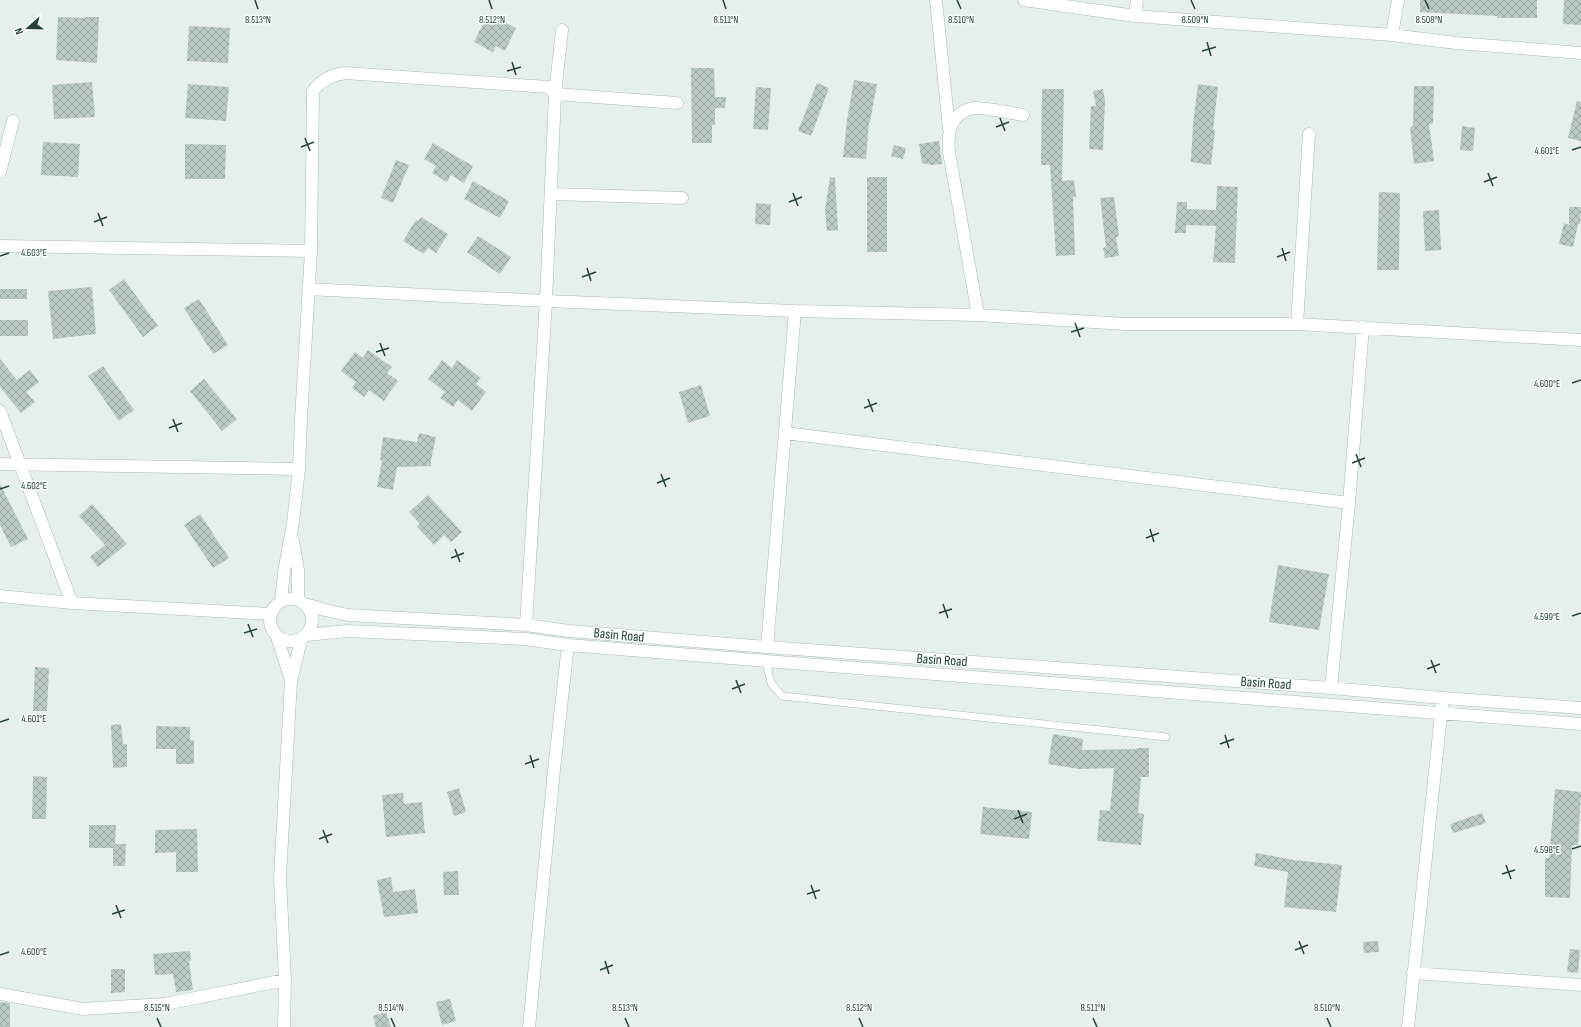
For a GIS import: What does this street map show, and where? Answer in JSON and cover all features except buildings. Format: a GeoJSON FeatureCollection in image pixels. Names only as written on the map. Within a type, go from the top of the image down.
{"type":"FeatureCollection","features":[{"type":"Feature","properties":{"kind":"street"},"geometry":{"type":"LineString","coordinates":[[936,0],[949,129],[949,152],[978,315]]}},
{"type":"Feature","properties":{"kind":"street"},"geometry":{"type":"LineString","coordinates":[[1024,0],[1135,16],[1392,35],[1456,43],[1581,52]]}},
{"type":"Feature","properties":{"kind":"street"},"geometry":{"type":"LineString","coordinates":[[1135,16],[1137,0]]}},
{"type":"Feature","properties":{"kind":"street"},"geometry":{"type":"LineString","coordinates":[[1392,35],[1398,0]]}},
{"type":"Feature","properties":{"kind":"street"},"geometry":{"type":"LineString","coordinates":[[526,625],[546,301],[555,94],[562,30]]}},
{"type":"Feature","properties":{"kind":"street"},"geometry":{"type":"LineString","coordinates":[[281,601],[284,572],[292,535],[299,469],[310,251],[313,91],[319,83],[334,74],[345,72],[548,87],[555,94],[677,103]]}},
{"type":"Feature","properties":{"kind":"street"},"geometry":{"type":"LineString","coordinates":[[949,129],[954,119],[964,112],[974,108],[1023,115]]}},
{"type":"Feature","properties":{"kind":"street"},"geometry":{"type":"LineString","coordinates":[[0,172],[13,122]]}},
{"type":"Feature","properties":{"kind":"street"},"geometry":{"type":"LineString","coordinates":[[1297,324],[1309,134]]}},
{"type":"Feature","properties":{"kind":"street"},"geometry":{"type":"LineString","coordinates":[[551,194],[682,198]]}},
{"type":"Feature","properties":{"kind":"street"},"geometry":{"type":"LineString","coordinates":[[0,246],[310,251]]}},
{"type":"Feature","properties":{"kind":"street"},"geometry":{"type":"LineString","coordinates":[[308,289],[546,301],[795,311],[978,315],[1125,324],[1297,324],[1581,340]]}},
{"type":"Feature","properties":{"kind":"street"},"geometry":{"type":"LineString","coordinates":[[766,647],[795,311]]}},
{"type":"Feature","properties":{"kind":"street"},"geometry":{"type":"LineString","coordinates":[[1331,688],[1349,503],[1363,328]]}},
{"type":"Feature","properties":{"kind":"street"},"geometry":{"type":"LineString","coordinates":[[0,411],[72,603]]}},
{"type":"Feature","properties":{"kind":"street"},"geometry":{"type":"LineString","coordinates":[[785,433],[1349,503]]}},
{"type":"Feature","properties":{"kind":"street"},"geometry":{"type":"LineString","coordinates":[[0,464],[299,469]]}},
{"type":"Feature","properties":{"kind":"street"},"geometry":{"type":"LineString","coordinates":[[292,535],[298,570],[301,602]]}},
{"type":"Feature","properties":{"kind":"street"},"geometry":{"type":"LineString","coordinates":[[0,596],[72,603],[270,614]]}},
{"type":"Feature","properties":{"kind":"street"},"geometry":{"type":"LineString","coordinates":[[284,1027],[285,980],[280,877],[291,681],[304,637],[311,627],[312,619],[310,611],[301,602],[289,599],[281,601],[275,606],[270,614],[269,622],[277,637],[291,681]]}},
{"type":"Feature","properties":{"kind":"street","name":"Basin Road"},"geometry":{"type":"LineString","coordinates":[[301,602],[325,610],[348,615],[526,625],[569,631],[766,647],[1331,688],[1581,708]]}},
{"type":"Feature","properties":{"kind":"street","name":"Basin Road"},"geometry":{"type":"LineString","coordinates":[[304,637],[347,631],[525,639],[568,645],[766,661],[1442,712],[1581,724]]}},
{"type":"Feature","properties":{"kind":"street"},"geometry":{"type":"LineString","coordinates":[[277,637],[284,641],[292,642],[304,637]]}},
{"type":"Feature","properties":{"kind":"street"},"geometry":{"type":"LineString","coordinates":[[529,1027],[568,645]]}},
{"type":"Feature","properties":{"kind":"street"},"geometry":{"type":"LineString","coordinates":[[979,663],[979,678]]}},
{"type":"Feature","properties":{"kind":"street"},"geometry":{"type":"LineString","coordinates":[[1408,1027],[1443,698]]}},
{"type":"Feature","properties":{"kind":"street"},"geometry":{"type":"LineString","coordinates":[[1413,973],[1581,985]]}},
{"type":"Feature","properties":{"kind":"street"},"geometry":{"type":"LineString","coordinates":[[0,994],[83,1009],[165,1004],[285,980]]}},
{"type":"Feature","properties":{"kind":"lane"},"geometry":{"type":"LineString","coordinates":[[766,661],[770,684],[782,696],[1166,737]]}}]}
